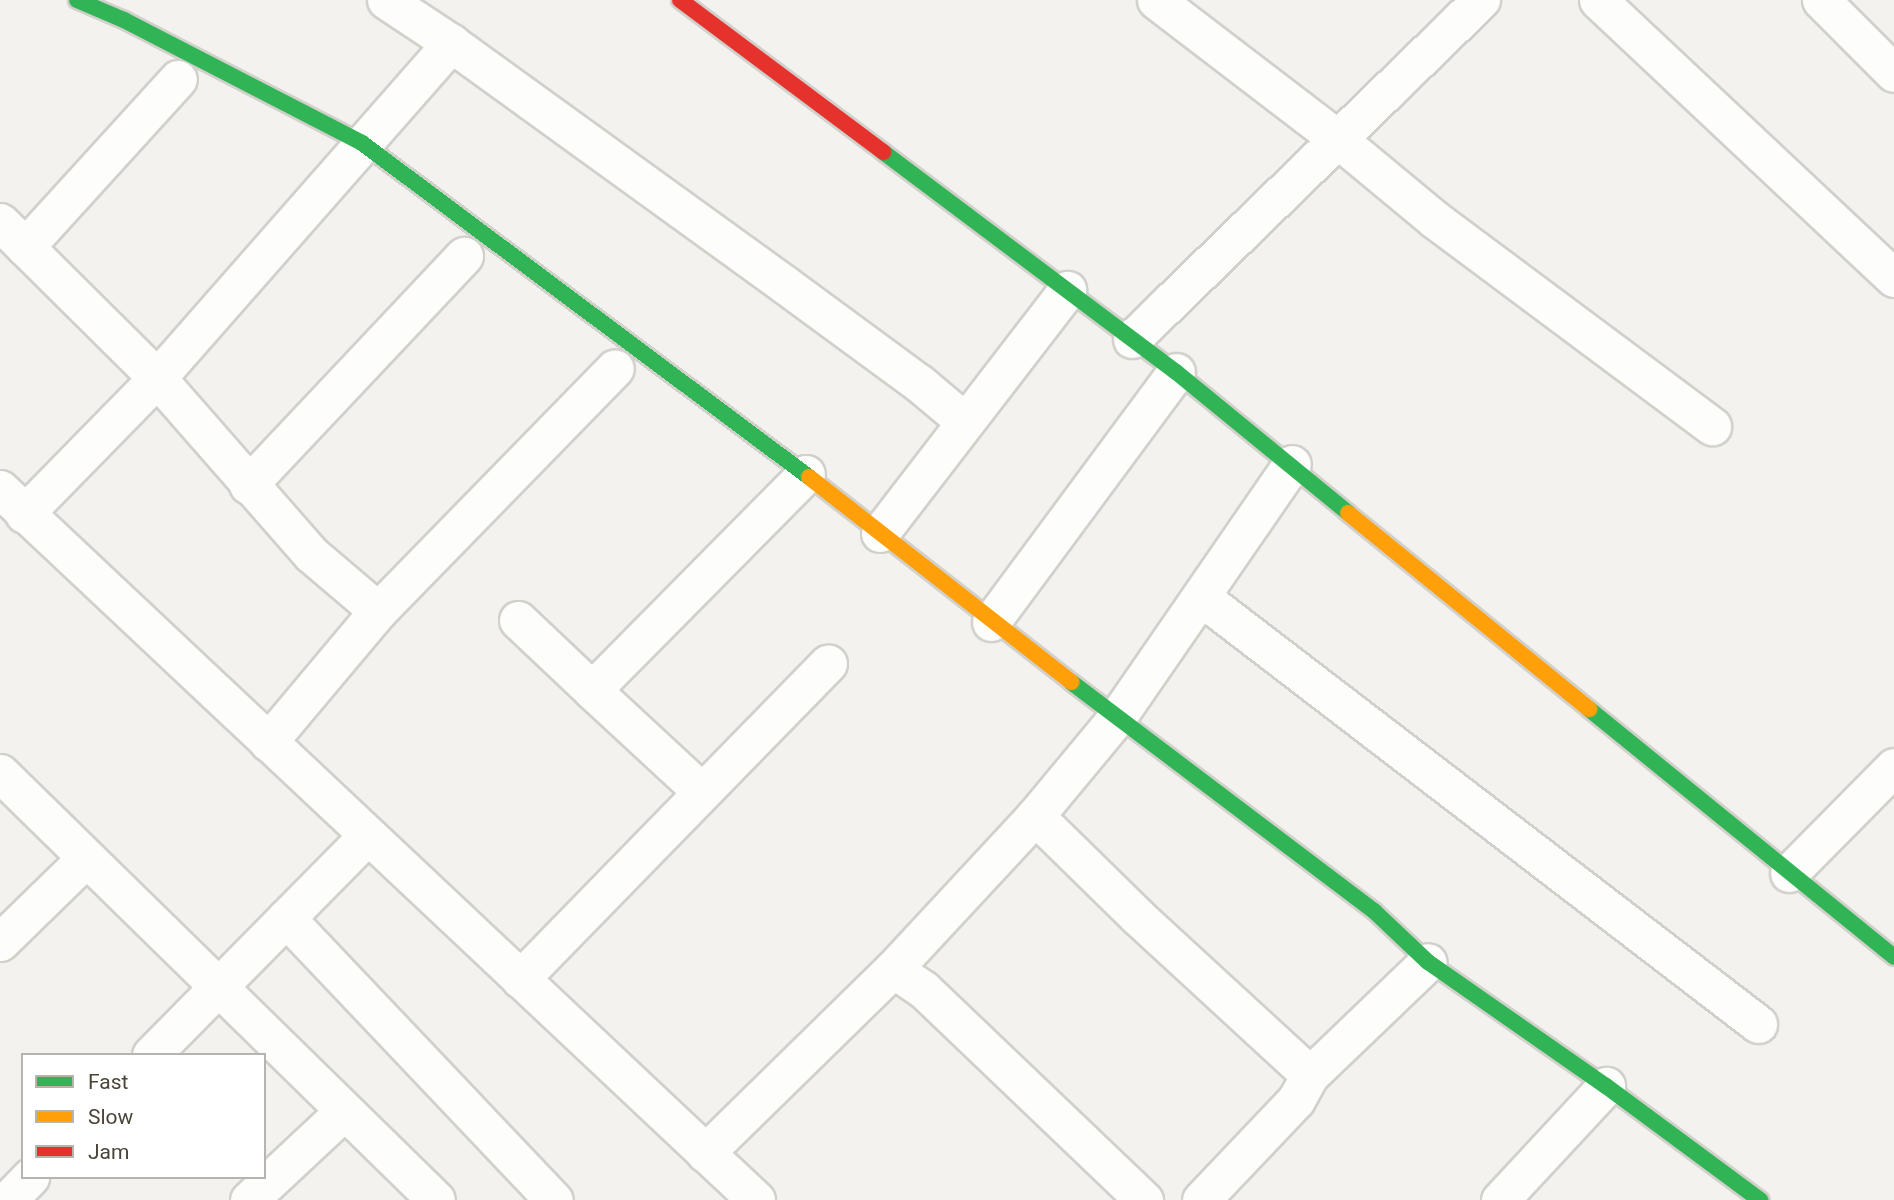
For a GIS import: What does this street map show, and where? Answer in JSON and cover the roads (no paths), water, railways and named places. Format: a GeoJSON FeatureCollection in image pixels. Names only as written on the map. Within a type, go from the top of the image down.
{"type":"FeatureCollection","features":[{"type":"Feature","properties":{"kind":"street"},"geometry":{"type":"LineString","coordinates":[[77,0],[124,20],[362,143],[806,474],[991,622],[1374,911],[1428,962],[1606,1086],[1760,1200]]}},
{"type":"Feature","properties":{"kind":"street"},"geometry":{"type":"LineString","coordinates":[[386,0],[451,43],[919,383],[963,421]]}},
{"type":"Feature","properties":{"kind":"street"},"geometry":{"type":"LineString","coordinates":[[680,0],[1132,339],[1292,464],[1894,957]]}},
{"type":"Feature","properties":{"kind":"street"},"geometry":{"type":"LineString","coordinates":[[1156,0],[1339,140],[1434,219],[1712,426]]}},
{"type":"Feature","properties":{"kind":"street"},"geometry":{"type":"LineString","coordinates":[[1132,339],[1481,0]]}},
{"type":"Feature","properties":{"kind":"street"},"geometry":{"type":"LineString","coordinates":[[1598,0],[1894,278]]}},
{"type":"Feature","properties":{"kind":"street"},"geometry":{"type":"LineString","coordinates":[[1821,0],[1894,73]]}},
{"type":"Feature","properties":{"kind":"street"},"geometry":{"type":"LineString","coordinates":[[451,43],[157,378],[12,502],[756,1200]]}},
{"type":"Feature","properties":{"kind":"street"},"geometry":{"type":"LineString","coordinates":[[178,79],[12,234],[157,378],[248,485],[312,554],[378,611]]}},
{"type":"Feature","properties":{"kind":"street"},"geometry":{"type":"LineString","coordinates":[[248,485],[464,256]]}},
{"type":"Feature","properties":{"kind":"street"},"geometry":{"type":"LineString","coordinates":[[880,533],[963,421],[1067,290]]}},
{"type":"Feature","properties":{"kind":"street"},"geometry":{"type":"LineString","coordinates":[[268,742],[378,611],[615,368]]}},
{"type":"Feature","properties":{"kind":"street"},"geometry":{"type":"LineString","coordinates":[[991,622],[1175,372]]}},
{"type":"Feature","properties":{"kind":"street"},"geometry":{"type":"LineString","coordinates":[[705,1153],[893,969],[1034,816],[1118,716],[1292,464]]}},
{"type":"Feature","properties":{"kind":"street"},"geometry":{"type":"LineString","coordinates":[[592,690],[806,474]]}},
{"type":"Feature","properties":{"kind":"street"},"geometry":{"type":"LineString","coordinates":[[1201,597],[1758,1024]]}},
{"type":"Feature","properties":{"kind":"street"},"geometry":{"type":"LineString","coordinates":[[518,620],[702,792]]}},
{"type":"Feature","properties":{"kind":"street"},"geometry":{"type":"LineString","coordinates":[[520,979],[828,663]]}},
{"type":"Feature","properties":{"kind":"street"},"geometry":{"type":"LineString","coordinates":[[1789,873],[1894,767]]}},
{"type":"Feature","properties":{"kind":"street"},"geometry":{"type":"LineString","coordinates":[[0,772],[436,1200]]}},
{"type":"Feature","properties":{"kind":"street"},"geometry":{"type":"LineString","coordinates":[[1034,816],[1137,916],[1310,1075]]}},
{"type":"Feature","properties":{"kind":"street"},"geometry":{"type":"LineString","coordinates":[[153,1053],[367,835]]}},
{"type":"Feature","properties":{"kind":"street"},"geometry":{"type":"LineString","coordinates":[[0,942],[86,858]]}},
{"type":"Feature","properties":{"kind":"street"},"geometry":{"type":"LineString","coordinates":[[286,918],[554,1200]]}},
{"type":"Feature","properties":{"kind":"street"},"geometry":{"type":"LineString","coordinates":[[1201,1200],[1296,1100],[1310,1075],[1428,962]]}},
{"type":"Feature","properties":{"kind":"street"},"geometry":{"type":"LineString","coordinates":[[893,969],[923,989],[1144,1200]]}},
{"type":"Feature","properties":{"kind":"street"},"geometry":{"type":"LineString","coordinates":[[1500,1200],[1606,1086]]}},
{"type":"Feature","properties":{"kind":"street"},"geometry":{"type":"LineString","coordinates":[[249,1200],[344,1111]]}},
{"type":"Feature","properties":{"kind":"street"},"geometry":{"type":"LineString","coordinates":[[8,1200],[28,1179]]}}]}
